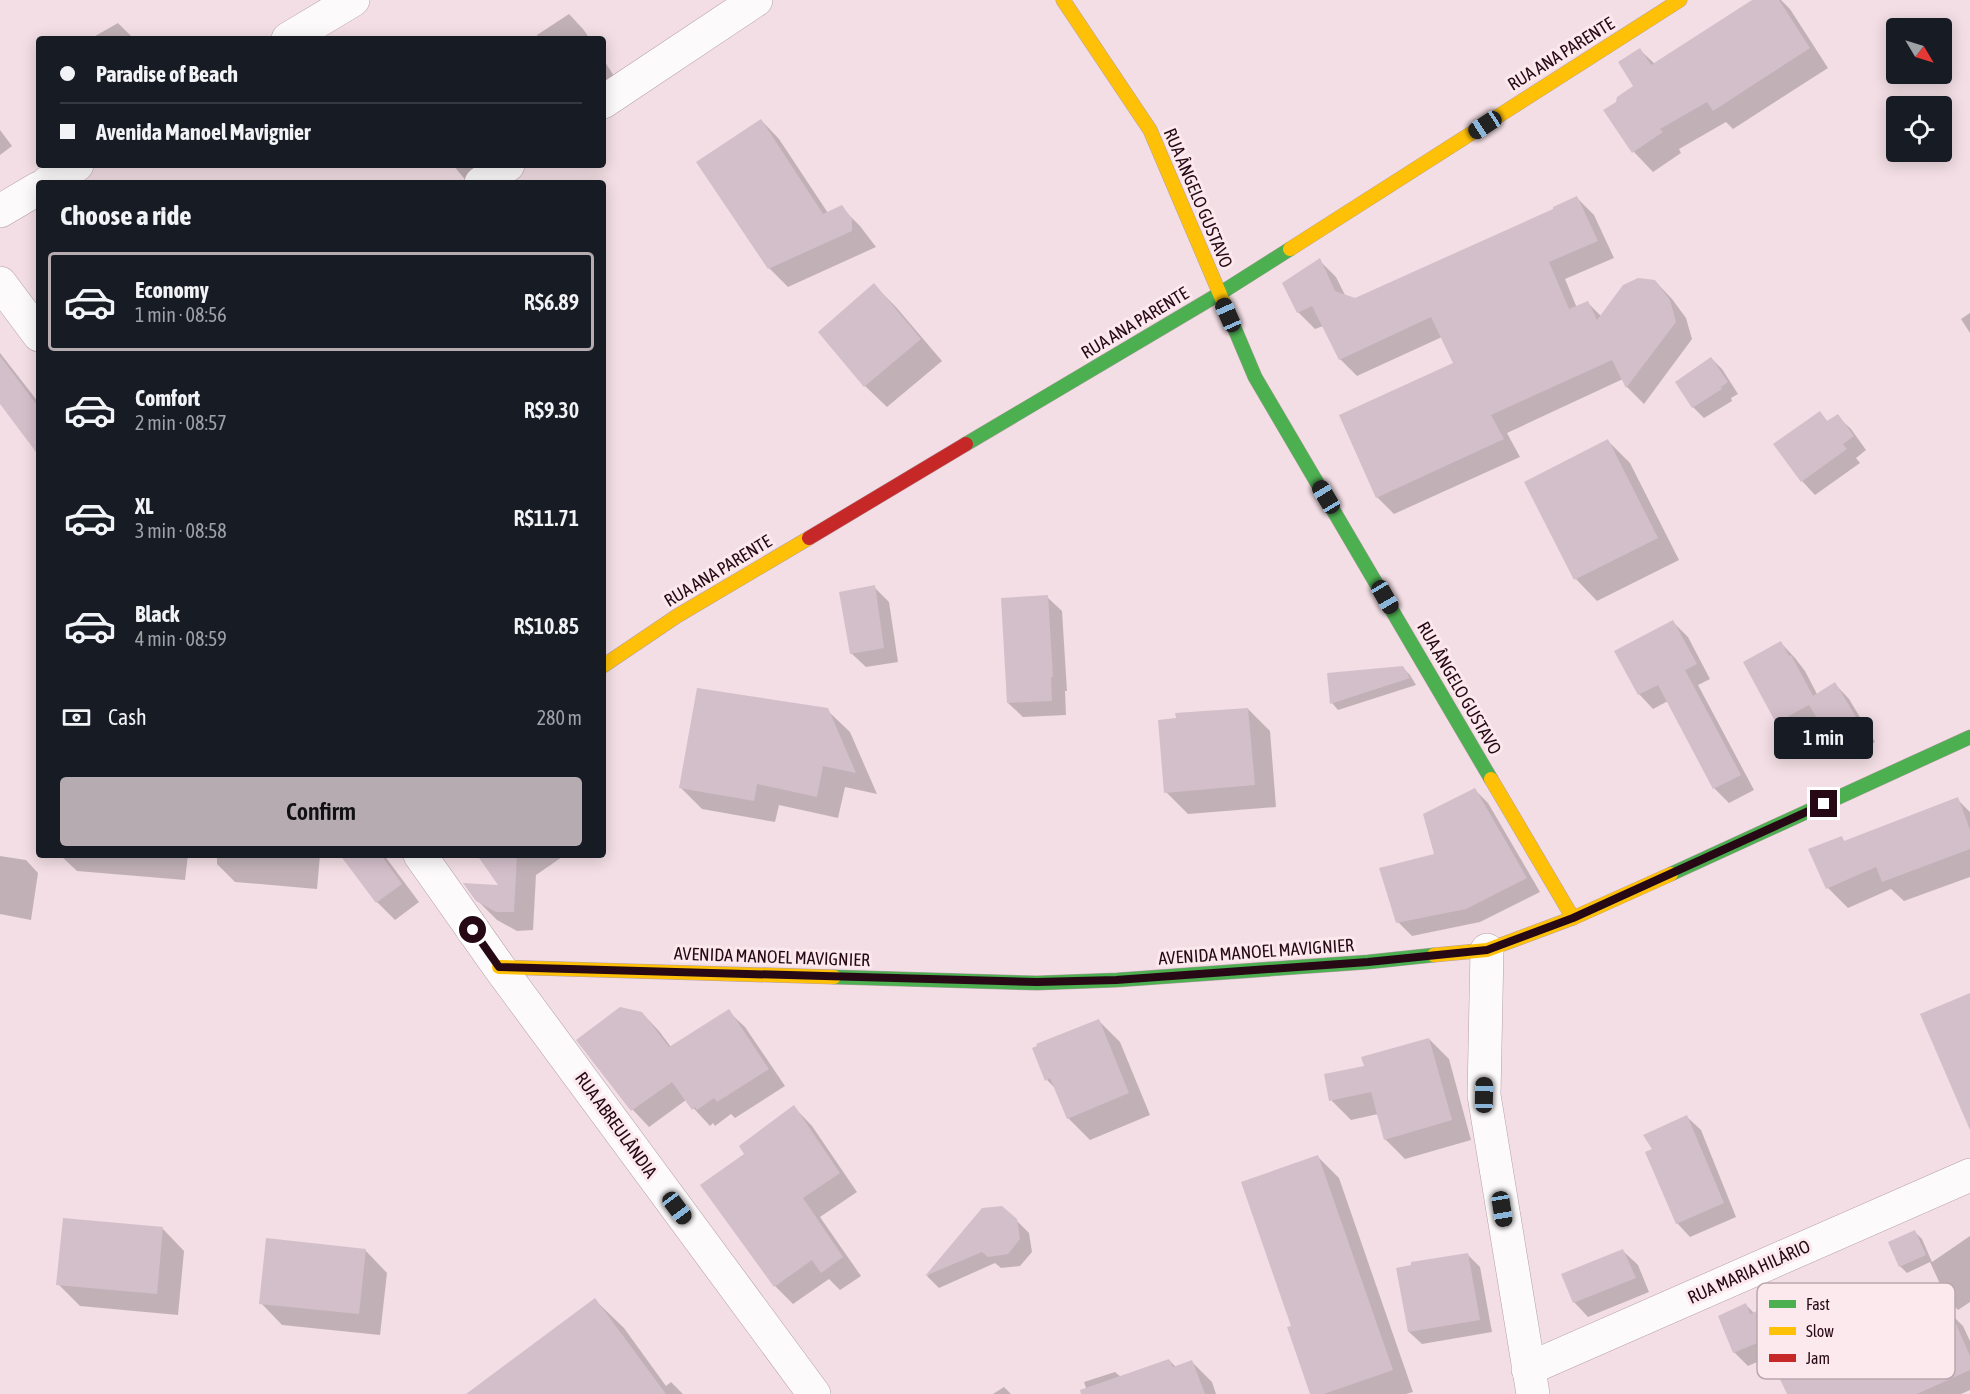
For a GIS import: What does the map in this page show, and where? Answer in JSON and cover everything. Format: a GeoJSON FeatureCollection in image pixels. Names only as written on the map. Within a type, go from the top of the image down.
{"type":"FeatureCollection","features":[{"type":"Feature","properties":{"kind":"street"},"geometry":{"type":"LineString","coordinates":[[293,36],[353,0]]}},
{"type":"Feature","properties":{"kind":"street"},"geometry":{"type":"LineString","coordinates":[[606,100],[756,0]]}},
{"type":"Feature","properties":{"kind":"street","name":"RUA ÂNGELO GUSTAVO"},"geometry":{"type":"LineString","coordinates":[[1063,0],[1150,130],[1255,377],[1573,918]]}},
{"type":"Feature","properties":{"kind":"street","name":"RUA ANA PARENTE"},"geometry":{"type":"LineString","coordinates":[[606,664],[677,616],[1219,294],[1680,0]]}},
{"type":"Feature","properties":{"kind":"street"},"geometry":{"type":"LineString","coordinates":[[52,180],[72,168]]}},
{"type":"Feature","properties":{"kind":"street"},"geometry":{"type":"LineString","coordinates":[[486,180],[504,168]]}},
{"type":"Feature","properties":{"kind":"street"},"geometry":{"type":"LineString","coordinates":[[0,211],[36,190]]}},
{"type":"Feature","properties":{"kind":"street"},"geometry":{"type":"LineString","coordinates":[[0,283],[36,331]]}},
{"type":"Feature","properties":{"kind":"street","name":"AVENIDA MANOEL MAVIGNIER"},"geometry":{"type":"LineString","coordinates":[[499,967],[1037,982],[1116,980],[1344,964],[1487,950],[1573,918],[1970,737]]}},
{"type":"Feature","properties":{"kind":"street","name":"RUA ABREULÂNDIA"},"geometry":{"type":"LineString","coordinates":[[422,858],[499,967],[814,1394]]}},
{"type":"Feature","properties":{"kind":"street"},"geometry":{"type":"LineString","coordinates":[[1487,950],[1484,1095],[1530,1382]]}},
{"type":"Feature","properties":{"kind":"street","name":"RUA MARIA HILÁRIO"},"geometry":{"type":"LineString","coordinates":[[1530,1382],[1970,1175]]}},
{"type":"Feature","properties":{"kind":"building"},"geometry":{"type":"Polygon","coordinates":[[[1752,0],[1779,0],[1810,48],[1713,111],[1707,102],[1660,129],[1663,132],[1632,153],[1603,110],[1616,102],[1617,97],[1633,86],[1618,62],[1640,48],[1651,65],[1752,0]]]}},
{"type":"Feature","properties":{"kind":"building"},"geometry":{"type":"Polygon","coordinates":[[[761,119],[823,214],[842,205],[852,219],[852,231],[768,269],[696,162],[761,119]]]}},
{"type":"Feature","properties":{"kind":"building"},"geometry":{"type":"Polygon","coordinates":[[[1577,196],[1598,241],[1549,262],[1569,309],[1588,301],[1597,320],[1623,285],[1638,278],[1655,280],[1670,300],[1676,322],[1626,388],[1612,360],[1491,415],[1504,439],[1376,498],[1339,415],[1453,363],[1431,317],[1339,360],[1312,306],[1297,313],[1282,283],[1320,258],[1335,291],[1355,298],[1577,196]]]}},
{"type":"Feature","properties":{"kind":"building"},"geometry":{"type":"Polygon","coordinates":[[[874,283],[921,339],[864,387],[818,332],[874,283]]]}},
{"type":"Feature","properties":{"kind":"building"},"geometry":{"type":"Polygon","coordinates":[[[0,356],[36,404],[36,452],[0,404],[0,356]]]}},
{"type":"Feature","properties":{"kind":"building"},"geometry":{"type":"Polygon","coordinates":[[[1711,357],[1728,382],[1721,387],[1722,389],[1692,408],[1675,382],[1711,357]]]}},
{"type":"Feature","properties":{"kind":"building"},"geometry":{"type":"Polygon","coordinates":[[[1820,411],[1827,421],[1838,414],[1854,436],[1843,444],[1847,449],[1801,482],[1773,444],[1820,411]]]}},
{"type":"Feature","properties":{"kind":"building"},"geometry":{"type":"Polygon","coordinates":[[[1608,439],[1658,538],[1574,580],[1524,482],[1608,439]]]}},
{"type":"Feature","properties":{"kind":"building"},"geometry":{"type":"Polygon","coordinates":[[[875,585],[884,648],[850,654],[839,592],[875,585]]]}},
{"type":"Feature","properties":{"kind":"building"},"geometry":{"type":"Polygon","coordinates":[[[1048,595],[1053,677],[1051,677],[1052,701],[1007,703],[1001,598],[1048,595]]]}},
{"type":"Feature","properties":{"kind":"building"},"geometry":{"type":"Polygon","coordinates":[[[1673,620],[1697,664],[1685,670],[1741,775],[1713,789],[1658,685],[1638,695],[1614,651],[1673,620]]]}},
{"type":"Feature","properties":{"kind":"building"},"geometry":{"type":"Polygon","coordinates":[[[1781,641],[1813,696],[1835,682],[1862,727],[1832,744],[1809,705],[1776,723],[1743,662],[1781,641]]]}},
{"type":"Feature","properties":{"kind":"building"},"geometry":{"type":"Polygon","coordinates":[[[1403,666],[1410,678],[1330,704],[1327,673],[1403,666]]]}},
{"type":"Feature","properties":{"kind":"building"},"geometry":{"type":"Polygon","coordinates":[[[697,688],[828,708],[856,773],[823,766],[817,797],[757,784],[754,801],[679,788],[697,688]]]}},
{"type":"Feature","properties":{"kind":"building"},"geometry":{"type":"Polygon","coordinates":[[[1248,708],[1255,785],[1164,793],[1158,720],[1176,718],[1175,713],[1248,708]]]}},
{"type":"Feature","properties":{"kind":"building"},"geometry":{"type":"Polygon","coordinates":[[[1475,788],[1527,878],[1466,909],[1396,923],[1379,868],[1434,854],[1423,814],[1475,788]]]}},
{"type":"Feature","properties":{"kind":"building"},"geometry":{"type":"Polygon","coordinates":[[[1958,797],[1970,830],[1970,849],[1882,882],[1876,867],[1826,889],[1808,849],[1842,836],[1844,841],[1958,797]]]}},
{"type":"Feature","properties":{"kind":"building"},"geometry":{"type":"Polygon","coordinates":[[[342,858],[383,858],[402,884],[376,903],[342,858]]]}},
{"type":"Feature","properties":{"kind":"building"},"geometry":{"type":"Polygon","coordinates":[[[479,858],[517,858],[514,912],[496,912],[476,901],[463,883],[498,885],[479,858]]]}},
{"type":"Feature","properties":{"kind":"building"},"geometry":{"type":"Polygon","coordinates":[[[1970,993],[1970,1130],[1920,1014],[1970,993]]]}},
{"type":"Feature","properties":{"kind":"building"},"geometry":{"type":"Polygon","coordinates":[[[620,1007],[642,1012],[669,1047],[729,1009],[769,1069],[717,1102],[714,1098],[697,1110],[695,1107],[692,1110],[672,1082],[631,1111],[576,1040],[620,1007]]]}},
{"type":"Feature","properties":{"kind":"building"},"geometry":{"type":"Polygon","coordinates":[[[1099,1019],[1129,1093],[1067,1119],[1050,1078],[1045,1081],[1032,1048],[1037,1046],[1036,1044],[1099,1019]]]}},
{"type":"Feature","properties":{"kind":"building"},"geometry":{"type":"Polygon","coordinates":[[[1429,1038],[1452,1120],[1384,1140],[1371,1092],[1329,1101],[1324,1074],[1364,1066],[1361,1057],[1429,1038]]]}},
{"type":"Feature","properties":{"kind":"building"},"geometry":{"type":"Polygon","coordinates":[[[794,1105],[840,1173],[803,1198],[843,1257],[821,1273],[812,1260],[774,1287],[700,1185],[744,1154],[739,1146],[794,1105]]]}},
{"type":"Feature","properties":{"kind":"building"},"geometry":{"type":"Polygon","coordinates":[[[1687,1115],[1724,1203],[1676,1224],[1645,1152],[1652,1149],[1643,1135],[1687,1115]]]}},
{"type":"Feature","properties":{"kind":"building"},"geometry":{"type":"Polygon","coordinates":[[[1318,1155],[1393,1370],[1324,1394],[1310,1394],[1287,1327],[1291,1326],[1241,1182],[1318,1155]]]}},
{"type":"Feature","properties":{"kind":"building"},"geometry":{"type":"Polygon","coordinates":[[[1002,1206],[1017,1219],[1020,1239],[1008,1254],[988,1257],[982,1252],[925,1276],[982,1208],[1002,1206]]]}},
{"type":"Feature","properties":{"kind":"building"},"geometry":{"type":"Polygon","coordinates":[[[63,1218],[163,1227],[157,1294],[56,1285],[63,1218]]]}},
{"type":"Feature","properties":{"kind":"building"},"geometry":{"type":"Polygon","coordinates":[[[1915,1230],[1926,1255],[1899,1267],[1888,1242],[1915,1230]]]}},
{"type":"Feature","properties":{"kind":"building"},"geometry":{"type":"Polygon","coordinates":[[[266,1238],[366,1249],[359,1314],[259,1304],[266,1238]]]}},
{"type":"Feature","properties":{"kind":"building"},"geometry":{"type":"Polygon","coordinates":[[[1623,1249],[1636,1278],[1573,1303],[1561,1274],[1623,1249]]]}},
{"type":"Feature","properties":{"kind":"building"},"geometry":{"type":"Polygon","coordinates":[[[1468,1253],[1480,1320],[1408,1332],[1396,1268],[1411,1265],[1411,1262],[1468,1253]]]}},
{"type":"Feature","properties":{"kind":"building"},"geometry":{"type":"Polygon","coordinates":[[[595,1298],[666,1394],[466,1394],[595,1298]]]}},
{"type":"Feature","properties":{"kind":"building"},"geometry":{"type":"Polygon","coordinates":[[[1746,1303],[1750,1314],[1757,1311],[1757,1343],[1733,1353],[1718,1316],[1746,1303]]]}},
{"type":"Feature","properties":{"kind":"building"},"geometry":{"type":"Polygon","coordinates":[[[1955,1322],[1970,1356],[1970,1370],[1955,1377],[1955,1322]]]}},
{"type":"Feature","properties":{"kind":"building"},"geometry":{"type":"Polygon","coordinates":[[[1169,1359],[1173,1367],[1192,1360],[1205,1394],[1081,1394],[1080,1390],[1169,1359]]]}},
{"type":"Feature","properties":{"kind":"building"},"geometry":{"type":"Polygon","coordinates":[[[1780,1379],[1950,1379],[1917,1394],[1787,1394],[1780,1379]]]}},
{"type":"Feature","properties":{"kind":"traffic: fast"},"geometry":{"type":"LineString","coordinates":[[966,444],[1219,294],[1290,249]]}},
{"type":"Feature","properties":{"kind":"traffic: fast"},"geometry":{"type":"LineString","coordinates":[[1228,313],[1255,377],[1491,779]]}},
{"type":"Feature","properties":{"kind":"traffic: fast"},"geometry":{"type":"LineString","coordinates":[[1671,874],[1970,737]]}},
{"type":"Feature","properties":{"kind":"traffic: fast"},"geometry":{"type":"LineString","coordinates":[[834,977],[1037,983],[1117,980],[1434,955]]}},
{"type":"Feature","properties":{"kind":"traffic: slow"},"geometry":{"type":"LineString","coordinates":[[1063,0],[1150,130],[1228,313]]}},
{"type":"Feature","properties":{"kind":"traffic: slow"},"geometry":{"type":"LineString","coordinates":[[1290,249],[1680,0]]}},
{"type":"Feature","properties":{"kind":"traffic: slow"},"geometry":{"type":"LineString","coordinates":[[606,664],[677,616],[809,538]]}},
{"type":"Feature","properties":{"kind":"traffic: slow"},"geometry":{"type":"LineString","coordinates":[[1491,779],[1573,918]]}},
{"type":"Feature","properties":{"kind":"traffic: slow"},"geometry":{"type":"LineString","coordinates":[[1434,955],[1487,950],[1573,918],[1671,874]]}},
{"type":"Feature","properties":{"kind":"traffic: slow"},"geometry":{"type":"LineString","coordinates":[[499,967],[834,977]]}},
{"type":"Feature","properties":{"kind":"traffic: jam"},"geometry":{"type":"LineString","coordinates":[[809,538],[966,444]]}},
{"type":"Feature","properties":{"kind":"route"},"geometry":{"type":"LineString","coordinates":[[473,930],[499,967],[1037,982],[1116,980],[1368,962],[1487,950],[1573,918],[1824,804]]}}]}
